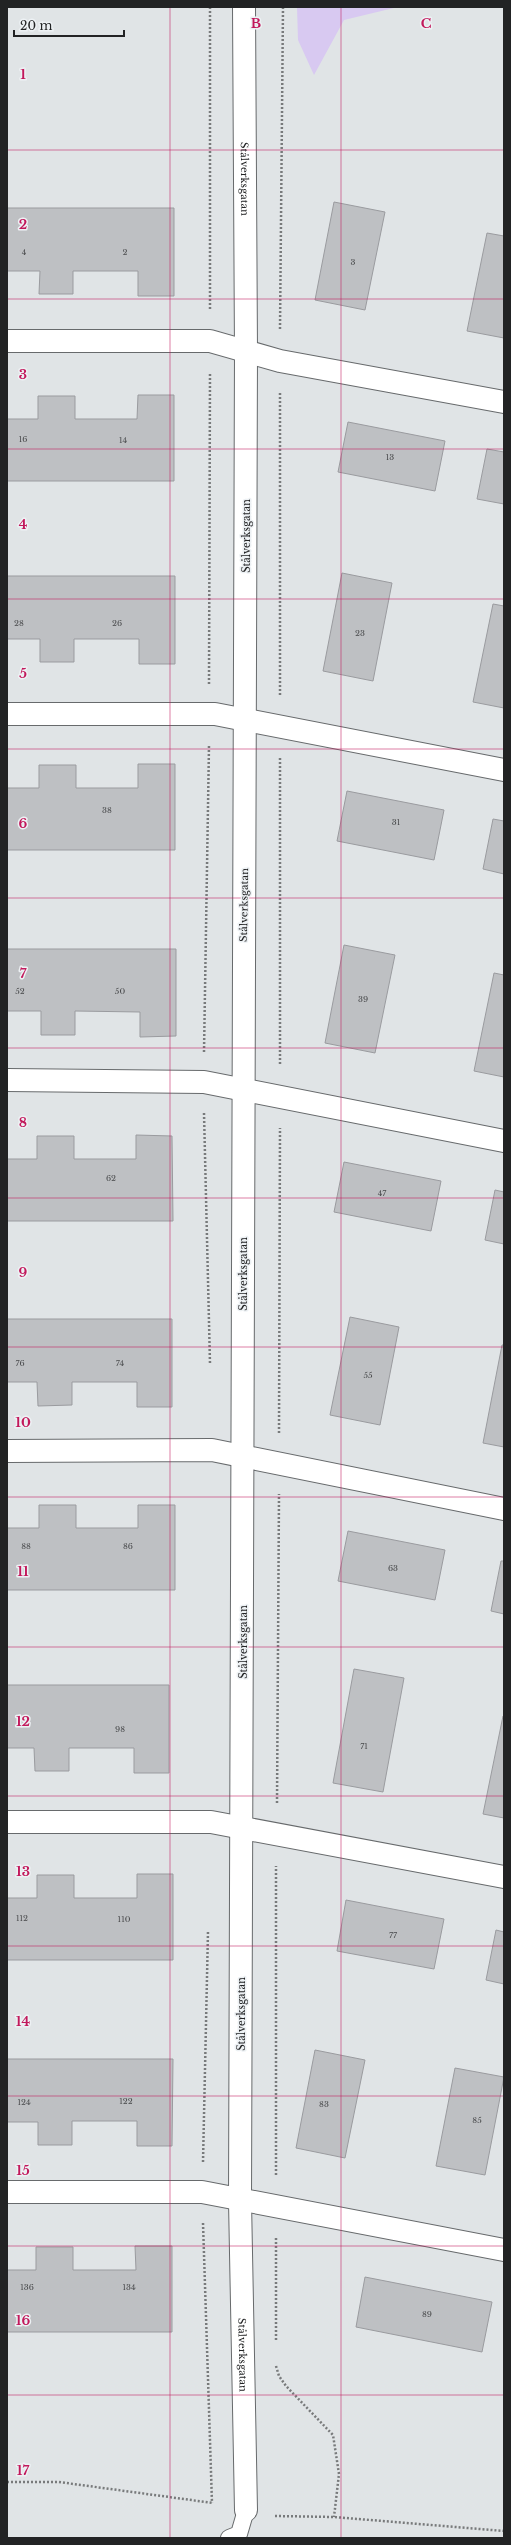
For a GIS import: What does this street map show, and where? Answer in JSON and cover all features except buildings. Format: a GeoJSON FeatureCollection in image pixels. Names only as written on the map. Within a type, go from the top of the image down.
{"type":"FeatureCollection","features":[{"type":"Feature","properties":{"kind":"street","name":"Stålverksgatan"},"geometry":{"type":"LineString","coordinates":[[244,7],[246,720],[242,1090],[244,1457],[240,2201],[246,2510]]}},
{"type":"Feature","properties":{"kind":"street"},"geometry":{"type":"LineString","coordinates":[[7,341],[210,341],[280,361],[504,402]]}},
{"type":"Feature","properties":{"kind":"street"},"geometry":{"type":"LineString","coordinates":[[7,714],[209,714],[280,726],[504,770]]}},
{"type":"Feature","properties":{"kind":"street"},"geometry":{"type":"LineString","coordinates":[[7,1080],[204,1082],[504,1141]]}},
{"type":"Feature","properties":{"kind":"street"},"geometry":{"type":"LineString","coordinates":[[7,1450],[212,1450],[279,1465],[504,1509]]}},
{"type":"Feature","properties":{"kind":"street"},"geometry":{"type":"LineString","coordinates":[[7,1822],[210,1822],[504,1877]]}},
{"type":"Feature","properties":{"kind":"street"},"geometry":{"type":"LineString","coordinates":[[7,2192],[202,2192],[240,2201],[276,2205],[504,2250]]}},
{"type":"Feature","properties":{"kind":"lane"},"geometry":{"type":"LineString","coordinates":[[229,2538],[239,2534],[246,2510]]}},
{"type":"Feature","properties":{"kind":"path"},"geometry":{"type":"LineString","coordinates":[[210,7],[209,714],[204,1082],[210,1372]]}},
{"type":"Feature","properties":{"kind":"path"},"geometry":{"type":"LineString","coordinates":[[276,2344],[276,1835],[280,1098],[280,361],[283,7]]}},
{"type":"Feature","properties":{"kind":"path"},"geometry":{"type":"LineString","coordinates":[[7,2482],[59,2482],[212,2503],[202,2192],[208,1924]]}},
{"type":"Feature","properties":{"kind":"path"},"geometry":{"type":"LineString","coordinates":[[276,2359],[279,2376],[286,2386],[333,2435],[339,2474],[334,2517],[504,2531]]}},
{"type":"Feature","properties":{"kind":"shaded area"},"geometry":{"type":"Polygon","coordinates":[[[297,7],[398,7],[344,20],[314,75],[298,40],[297,7]]]}}]}
